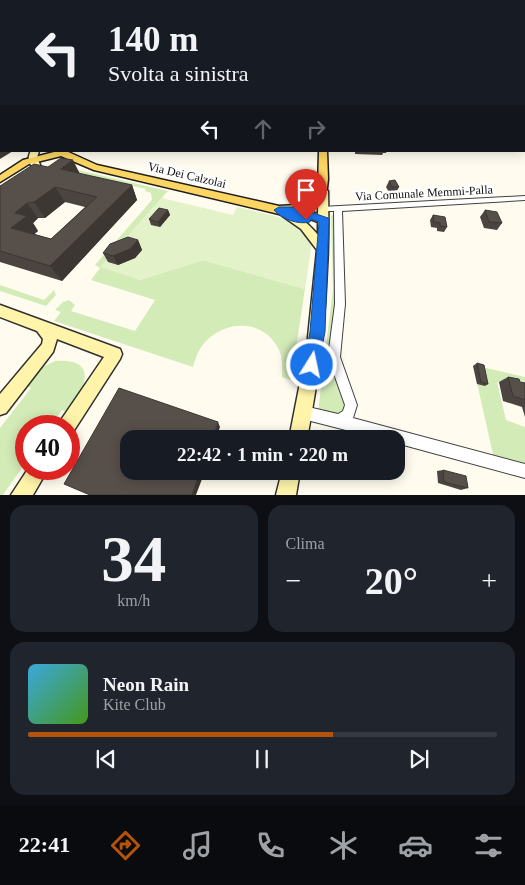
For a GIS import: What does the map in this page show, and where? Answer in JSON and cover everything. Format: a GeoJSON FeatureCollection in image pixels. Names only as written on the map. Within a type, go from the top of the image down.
{"type":"FeatureCollection","features":[{"type":"Feature","properties":{"kind":"main road"},"geometry":{"type":"LineString","coordinates":[[296,214],[317,202],[323,191],[323,152]]}},
{"type":"Feature","properties":{"kind":"main road"},"geometry":{"type":"LineString","coordinates":[[0,181],[34,156],[67,153]]}},
{"type":"Feature","properties":{"kind":"main road","name":"Via Dei Calzolai"},"geometry":{"type":"LineString","coordinates":[[67,153],[94,167],[296,214]]}},
{"type":"Feature","properties":{"kind":"main road"},"geometry":{"type":"LineString","coordinates":[[0,181],[50,167],[94,167]]}},
{"type":"Feature","properties":{"kind":"street"},"geometry":{"type":"LineString","coordinates":[[34,156],[50,167],[67,153]]}},
{"type":"Feature","properties":{"kind":"street"},"geometry":{"type":"LineString","coordinates":[[300,430],[318,332],[324,251],[323,191]]}},
{"type":"Feature","properties":{"kind":"street","name":"Via Comunale Memmi-Palla"},"geometry":{"type":"LineString","coordinates":[[324,215],[338,209],[525,198]]}},
{"type":"Feature","properties":{"kind":"street"},"geometry":{"type":"LineString","coordinates":[[338,209],[340,304],[334,357],[351,405],[348,414],[340,421]]}},
{"type":"Feature","properties":{"kind":"street"},"geometry":{"type":"LineString","coordinates":[[296,214],[324,215]]}},
{"type":"Feature","properties":{"kind":"street"},"geometry":{"type":"LineString","coordinates":[[296,214],[324,251]]}},
{"type":"Feature","properties":{"kind":"street"},"geometry":{"type":"LineString","coordinates":[[0,311],[42,325],[115,354],[74,415]]}},
{"type":"Feature","properties":{"kind":"street"},"geometry":{"type":"LineString","coordinates":[[0,407],[48,347],[50,338],[42,325]]}},
{"type":"Feature","properties":{"kind":"street"},"geometry":{"type":"LineString","coordinates":[[304,414],[340,421],[525,471]]}},
{"type":"Feature","properties":{"kind":"street"},"geometry":{"type":"LineString","coordinates":[[21,495],[31,480]]}},
{"type":"Feature","properties":{"kind":"street"},"geometry":{"type":"LineString","coordinates":[[286,495],[289,480]]}},
{"type":"Feature","properties":{"kind":"green space"},"geometry":{"type":"Polygon","coordinates":[[[74,169],[168,191],[104,263],[140,280],[203,260],[305,289],[291,380],[282,377],[281,356],[272,339],[253,327],[231,327],[210,337],[200,348],[193,367],[54,321],[61,312],[55,310],[63,302],[69,300],[75,305],[71,311],[135,331],[155,300],[91,280],[100,268],[95,265],[152,200],[151,193],[145,191],[146,189],[67,171],[0,188],[74,169]]]}},
{"type":"Feature","properties":{"kind":"green space"},"geometry":{"type":"Polygon","coordinates":[[[162,198],[233,215],[237,207],[291,220],[299,225],[312,243],[305,289],[203,260],[140,280],[100,267],[162,198]]]}},
{"type":"Feature","properties":{"kind":"green space"},"geometry":{"type":"Polygon","coordinates":[[[335,213],[336,294],[330,359],[332,372],[347,402],[343,411],[338,415],[318,412],[333,289],[331,216],[335,213]]]}},
{"type":"Feature","properties":{"kind":"green space"},"geometry":{"type":"Polygon","coordinates":[[[0,285],[44,300],[54,290],[56,295],[46,306],[0,291],[0,285]]]}},
{"type":"Feature","properties":{"kind":"green space"},"geometry":{"type":"Polygon","coordinates":[[[55,361],[69,361],[79,365],[84,370],[83,386],[69,413],[62,410],[59,415],[15,415],[15,478],[3,495],[0,495],[0,428],[31,388],[24,385],[41,368],[55,361]]]}},
{"type":"Feature","properties":{"kind":"green space"},"geometry":{"type":"Polygon","coordinates":[[[473,365],[525,377],[525,388],[497,382],[506,420],[525,427],[525,468],[494,459],[473,365]]]}},
{"type":"Feature","properties":{"kind":"building"},"geometry":{"type":"Polygon","coordinates":[[[61,158],[73,160],[60,169],[132,185],[50,266],[0,251],[0,186],[34,164],[48,167],[61,158]],[[55,187],[34,202],[27,203],[15,213],[27,216],[11,228],[51,239],[97,197],[55,187]]]}},
{"type":"Feature","properties":{"kind":"building"},"geometry":{"type":"Polygon","coordinates":[[[395,180],[399,187],[392,187],[389,181],[395,180]]]}},
{"type":"Feature","properties":{"kind":"building"},"geometry":{"type":"Polygon","coordinates":[[[159,208],[168,210],[158,222],[149,219],[159,208]]]}},
{"type":"Feature","properties":{"kind":"building"},"geometry":{"type":"Polygon","coordinates":[[[485,210],[497,212],[502,223],[489,222],[485,210]]]}},
{"type":"Feature","properties":{"kind":"building"},"geometry":{"type":"Polygon","coordinates":[[[433,215],[445,217],[447,227],[440,226],[440,223],[434,222],[433,215]]]}},
{"type":"Feature","properties":{"kind":"building"},"geometry":{"type":"Polygon","coordinates":[[[128,237],[138,240],[130,249],[113,256],[103,253],[110,244],[128,237]]]}},
{"type":"Feature","properties":{"kind":"building"},"geometry":{"type":"Polygon","coordinates":[[[477,363],[484,365],[488,384],[481,382],[477,363]]]}},
{"type":"Feature","properties":{"kind":"building"},"geometry":{"type":"Polygon","coordinates":[[[508,377],[519,379],[520,382],[525,383],[525,400],[513,396],[508,377]]]}},
{"type":"Feature","properties":{"kind":"building"},"geometry":{"type":"Polygon","coordinates":[[[119,388],[218,422],[215,430],[120,430],[120,480],[197,480],[192,495],[90,495],[64,484],[66,480],[80,480],[80,456],[119,388]]]}},
{"type":"Feature","properties":{"kind":"building"},"geometry":{"type":"Polygon","coordinates":[[[443,470],[466,476],[468,488],[444,482],[443,470]]]}},
{"type":"Feature","properties":{"kind":"route"},"geometry":{"type":"LineString","coordinates":[[306,220],[296,219],[279,210],[296,210],[324,220],[324,251],[318,332],[312,365]]}}]}
